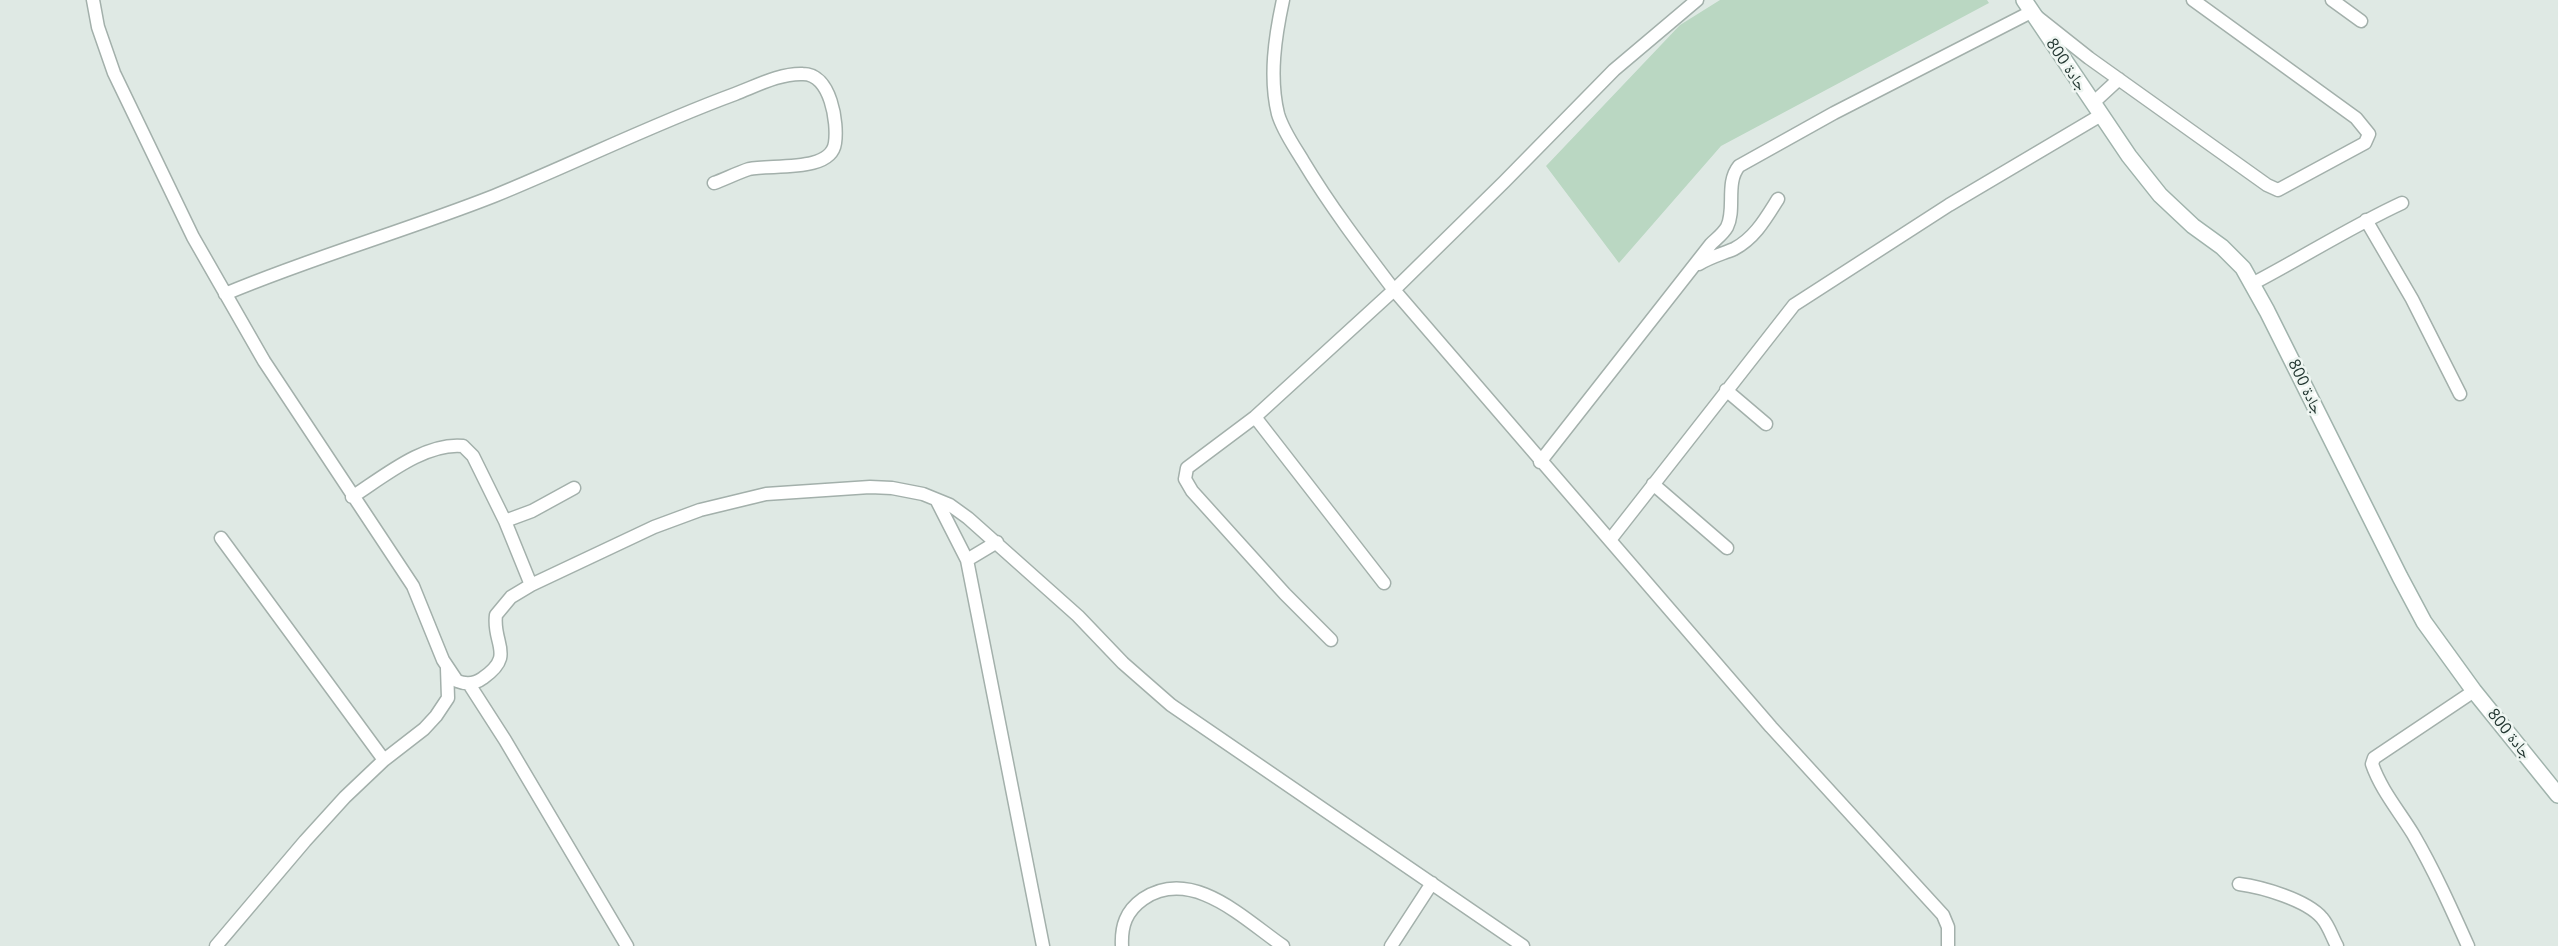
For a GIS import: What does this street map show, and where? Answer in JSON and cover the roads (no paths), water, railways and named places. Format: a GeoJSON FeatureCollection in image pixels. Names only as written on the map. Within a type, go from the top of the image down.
{"type":"FeatureCollection","features":[{"type":"Feature","properties":{"kind":"main road","name":"جادة 800"},"geometry":{"type":"LineString","coordinates":[[2027,6],[2129,156],[2160,195],[2193,226],[2222,248],[2242,268],[2252,284],[2424,622],[2474,691],[2558,795]]}},
{"type":"Feature","properties":{"kind":"street"},"geometry":{"type":"LineString","coordinates":[[93,0],[98,27],[114,72],[193,236],[264,362],[413,586],[447,668],[457,681],[469,684],[481,680],[491,672],[501,658],[496,620],[498,611],[512,597],[531,585],[681,517],[700,510],[766,494],[870,487],[909,490],[950,505],[997,542],[1078,616],[1123,663],[1171,705],[1523,946]]}},
{"type":"Feature","properties":{"kind":"street"},"geometry":{"type":"LineString","coordinates":[[1283,0],[1274,71],[1274,91],[1281,122],[1313,178],[1351,234],[1394,290],[1540,462],[1610,540],[1764,720],[1942,915],[1948,927],[1948,946]]}},
{"type":"Feature","properties":{"kind":"street"},"geometry":{"type":"LineString","coordinates":[[1331,640],[1285,594],[1192,491],[1186,482],[1185,472],[1190,464],[1255,416],[1394,290],[1614,70],[1697,0]]}},
{"type":"Feature","properties":{"kind":"street"},"geometry":{"type":"LineString","coordinates":[[1540,462],[1727,226],[1731,188],[1739,166],[2027,6],[2120,79],[2267,185],[2278,190],[2365,143],[2369,134],[2356,118],[2193,0]]}},
{"type":"Feature","properties":{"kind":"street"},"geometry":{"type":"LineString","coordinates":[[2332,0],[2361,21]]}},
{"type":"Feature","properties":{"kind":"street"},"geometry":{"type":"LineString","coordinates":[[225,294],[282,270],[494,196],[680,114],[778,78],[805,74],[818,80],[831,100],[837,123],[835,148],[830,156],[809,164],[747,170],[714,184]]}},
{"type":"Feature","properties":{"kind":"street"},"geometry":{"type":"LineString","coordinates":[[1610,540],[1794,304],[2097,109],[2120,79]]}},
{"type":"Feature","properties":{"kind":"street"},"geometry":{"type":"LineString","coordinates":[[1692,268],[1710,257],[1734,249],[1752,237],[1778,199]]}},
{"type":"Feature","properties":{"kind":"street"},"geometry":{"type":"LineString","coordinates":[[2252,284],[2302,258],[2366,220],[2402,204]]}},
{"type":"Feature","properties":{"kind":"street"},"geometry":{"type":"LineString","coordinates":[[2366,220],[2412,299],[2460,394]]}},
{"type":"Feature","properties":{"kind":"street"},"geometry":{"type":"LineString","coordinates":[[1726,390],[1766,424]]}},
{"type":"Feature","properties":{"kind":"street"},"geometry":{"type":"LineString","coordinates":[[1255,416],[1384,583]]}},
{"type":"Feature","properties":{"kind":"street"},"geometry":{"type":"LineString","coordinates":[[352,497],[404,463],[435,450],[463,446],[473,456],[505,521],[531,585]]}},
{"type":"Feature","properties":{"kind":"street"},"geometry":{"type":"LineString","coordinates":[[1653,484],[1728,548]]}},
{"type":"Feature","properties":{"kind":"street"},"geometry":{"type":"LineString","coordinates":[[505,521],[532,511],[574,488]]}},
{"type":"Feature","properties":{"kind":"street"},"geometry":{"type":"LineString","coordinates":[[937,501],[967,560],[1043,946]]}},
{"type":"Feature","properties":{"kind":"street"},"geometry":{"type":"LineString","coordinates":[[221,538],[384,760]]}},
{"type":"Feature","properties":{"kind":"street"},"geometry":{"type":"LineString","coordinates":[[967,560],[997,542]]}},
{"type":"Feature","properties":{"kind":"street"},"geometry":{"type":"LineString","coordinates":[[216,946],[311,834],[384,760],[424,729],[442,708],[448,693],[447,668]]}},
{"type":"Feature","properties":{"kind":"street"},"geometry":{"type":"LineString","coordinates":[[469,684],[514,755],[627,946]]}},
{"type":"Feature","properties":{"kind":"street"},"geometry":{"type":"LineString","coordinates":[[2468,946],[2447,899],[2418,843],[2386,792],[2372,764],[2377,756],[2474,691]]}},
{"type":"Feature","properties":{"kind":"street"},"geometry":{"type":"LineString","coordinates":[[1392,946],[1432,883]]}},
{"type":"Feature","properties":{"kind":"street"},"geometry":{"type":"LineString","coordinates":[[2239,884],[2268,891],[2304,905],[2322,918],[2337,946]]}},
{"type":"Feature","properties":{"kind":"street"},"geometry":{"type":"LineString","coordinates":[[1122,946],[1124,922],[1138,904],[1158,892],[1179,887],[1206,895],[1283,946]]}}]}
